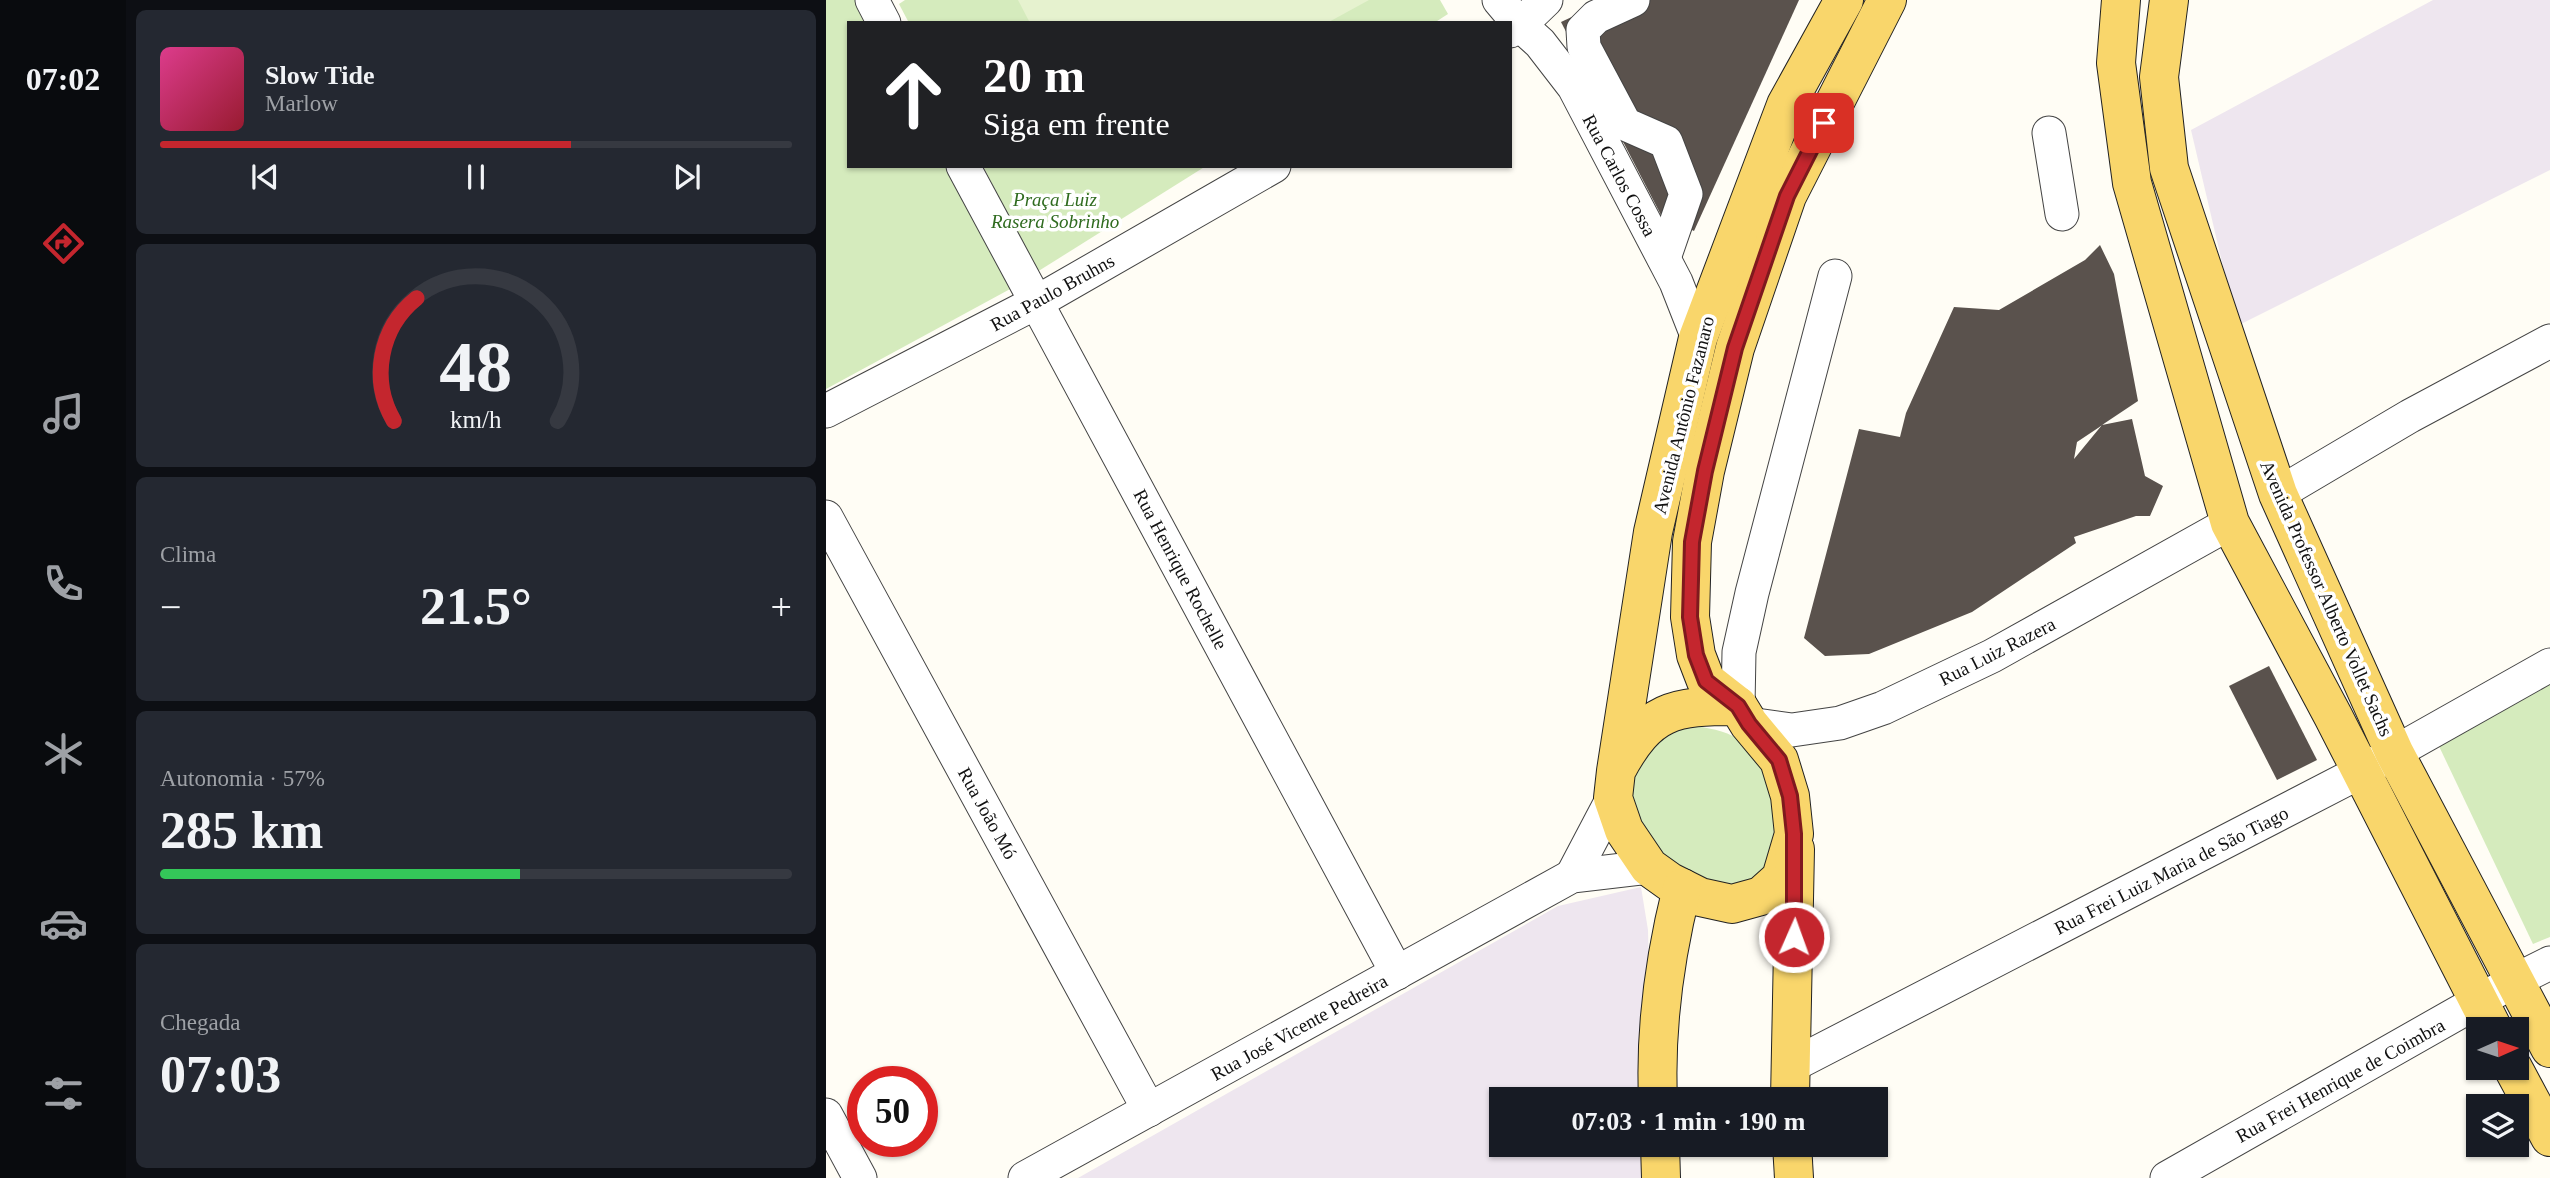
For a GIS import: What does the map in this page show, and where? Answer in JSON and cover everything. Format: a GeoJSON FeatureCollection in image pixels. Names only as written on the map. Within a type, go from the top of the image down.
{"type":"FeatureCollection","features":[{"type":"Feature","properties":{"kind":"main road","name":"Avenida Antônio Fazanaro"},"geometry":{"type":"LineString","coordinates":[[1615,784],[1653,533],[1698,338],[1786,104],[1844,0]]}},
{"type":"Feature","properties":{"kind":"main road","name":"Avenida Antônio Fazanaro"},"geometry":{"type":"LineString","coordinates":[[1744,715],[1706,681],[1696,655],[1690,617],[1692,542],[1705,471],[1735,348],[1787,196],[1887,0]]}},
{"type":"Feature","properties":{"kind":"main road"},"geometry":{"type":"LineString","coordinates":[[2121,0],[2116,63],[2132,183],[2230,523],[2333,716],[2486,1015]]}},
{"type":"Feature","properties":{"kind":"main road","name":"Avenida Professor Alberto Vollet Sachs"},"geometry":{"type":"LineString","coordinates":[[2169,0],[2159,77],[2169,168],[2278,494],[2395,752],[2550,1048]]}},
{"type":"Feature","properties":{"kind":"main road"},"geometry":{"type":"LineString","coordinates":[[2164,295],[2186,312],[2253,495],[2262,498],[2278,494]]}},
{"type":"Feature","properties":{"kind":"main road"},"geometry":{"type":"LineString","coordinates":[[2230,523],[2246,526],[2269,541],[2307,606],[2344,644]]}},
{"type":"Feature","properties":{"kind":"main road"},"geometry":{"type":"LineString","coordinates":[[1790,1083],[1795,912],[1794,834],[1790,796],[1779,760],[1744,715],[1691,706],[1667,713],[1644,729],[1628,749],[1615,784],[1625,830],[1649,867],[1682,888],[1700,897],[1732,904],[1761,896],[1781,878],[1794,834]]}},
{"type":"Feature","properties":{"kind":"main road"},"geometry":{"type":"LineString","coordinates":[[1659,1087],[1663,1001],[1672,929],[1682,888]]}},
{"type":"Feature","properties":{"kind":"main road"},"geometry":{"type":"LineString","coordinates":[[2519,1080],[2550,1137]]}},
{"type":"Feature","properties":{"kind":"main road"},"geometry":{"type":"LineString","coordinates":[[1660,1157],[1661,1178]]}},
{"type":"Feature","properties":{"kind":"main road"},"geometry":{"type":"LineString","coordinates":[[1793,1157],[1794,1178]]}},
{"type":"Feature","properties":{"kind":"street"},"geometry":{"type":"LineString","coordinates":[[872,0],[883,21]]}},
{"type":"Feature","properties":{"kind":"street","name":"Rua Carlos Cossa"},"geometry":{"type":"LineString","coordinates":[[1499,0],[1511,21]]}},
{"type":"Feature","properties":{"kind":"street"},"geometry":{"type":"LineString","coordinates":[[1515,28],[1546,0]]}},
{"type":"Feature","properties":{"kind":"street"},"geometry":{"type":"LineString","coordinates":[[1633,0],[1596,17],[1583,30],[1584,47],[1625,124],[1666,142],[1686,194],[1664,258]]}},
{"type":"Feature","properties":{"kind":"street","name":"Rua Carlos Cossa"},"geometry":{"type":"LineString","coordinates":[[1515,28],[1540,43],[1574,87],[1664,258],[1698,338]]}},
{"type":"Feature","properties":{"kind":"street"},"geometry":{"type":"LineString","coordinates":[[2049,132],[2062,214]]}},
{"type":"Feature","properties":{"kind":"street","name":"Rua Henrique Rochelle"},"geometry":{"type":"LineString","coordinates":[[964,168],[1397,973]]}},
{"type":"Feature","properties":{"kind":"street","name":"Rua Paulo Bruhns"},"geometry":{"type":"LineString","coordinates":[[826,411],[1037,302],[1271,168]]}},
{"type":"Feature","properties":{"kind":"street"},"geometry":{"type":"LineString","coordinates":[[1744,715],[1739,652],[1835,276]]}},
{"type":"Feature","properties":{"kind":"street"},"geometry":{"type":"LineString","coordinates":[[2278,494],[2410,416],[2550,341]]}},
{"type":"Feature","properties":{"kind":"street","name":"Rua João Mó"},"geometry":{"type":"LineString","coordinates":[[826,517],[1149,1110]]}},
{"type":"Feature","properties":{"kind":"street","name":"Rua Luiz Razera"},"geometry":{"type":"LineString","coordinates":[[1744,715],[1792,730],[1840,723],[1883,708],[1993,656],[2230,523]]}},
{"type":"Feature","properties":{"kind":"street","name":"Rua Frei Luiz Maria de São Tiago"},"geometry":{"type":"LineString","coordinates":[[1790,1083],[2360,772],[2550,665]]}},
{"type":"Feature","properties":{"kind":"street"},"geometry":{"type":"LineString","coordinates":[[1572,876],[1615,784]]}},
{"type":"Feature","properties":{"kind":"street","name":"Rua José Vicente Pedreira"},"geometry":{"type":"LineString","coordinates":[[1025,1178],[1572,876],[1649,867]]}},
{"type":"Feature","properties":{"kind":"street","name":"Rua Frei Henrique de Coimbra"},"geometry":{"type":"LineString","coordinates":[[2167,1178],[2486,1015],[2514,981],[2550,963]]}},
{"type":"Feature","properties":{"kind":"street"},"geometry":{"type":"LineString","coordinates":[[826,1115],[860,1178]]}},
{"type":"Feature","properties":{"kind":"shaded area"},"geometry":{"type":"Polygon","coordinates":[[[2433,0],[2550,0],[2550,170],[2237,326],[2191,130],[2433,0]]]}},
{"type":"Feature","properties":{"kind":"shaded area"},"geometry":{"type":"Polygon","coordinates":[[[1641,887],[1648,930],[1652,1087],[1489,1087],[1489,1157],[1654,1157],[1654,1178],[1078,1178],[1558,906],[1641,887]]]}},
{"type":"Feature","properties":{"kind":"green space"},"geometry":{"type":"Polygon","coordinates":[[[826,0],[858,0],[869,21],[847,21],[847,168],[948,168],[1012,288],[826,389],[826,0]]]}},
{"type":"Feature","properties":{"kind":"green space"},"geometry":{"type":"Polygon","coordinates":[[[905,0],[1440,0],[1448,14],[1437,21],[908,21],[899,4],[905,0]]]}},
{"type":"Feature","properties":{"kind":"green space"},"geometry":{"type":"Polygon","coordinates":[[[1018,0],[1369,0],[1331,21],[1029,21],[1018,0]]]}},
{"type":"Feature","properties":{"kind":"green space","name":"Praça Luiz Rasera Sobrinho"},"geometry":{"type":"Polygon","coordinates":[[[984,168],[1203,168],[1037,272],[984,168]]]}},
{"type":"Feature","properties":{"kind":"green space"},"geometry":{"type":"Polygon","coordinates":[[[2550,680],[2550,937],[2533,944],[2437,742],[2550,680]]]}},
{"type":"Feature","properties":{"kind":"green space"},"geometry":{"type":"Polygon","coordinates":[[[1697,726],[1727,734],[1743,743],[1759,764],[1772,795],[1778,828],[1776,855],[1753,886],[1704,886],[1643,839],[1630,794],[1638,763],[1674,728],[1697,726]]]}},
{"type":"Feature","properties":{"kind":"building"},"geometry":{"type":"Polygon","coordinates":[[[1608,0],[1799,0],[1694,231],[1661,215],[1561,22],[1608,0]]]}},
{"type":"Feature","properties":{"kind":"building"},"geometry":{"type":"Polygon","coordinates":[[[2100,245],[2114,274],[2138,401],[2102,425],[2132,419],[2145,476],[2163,486],[2150,516],[2136,516],[2074,537],[2076,543],[1972,612],[1869,654],[1825,656],[1804,638],[1859,429],[1900,437],[1906,413],[1954,307],[1999,310],[2085,260],[2100,245]],[[2102,425],[2077,442],[2074,459],[2102,425]]]}},
{"type":"Feature","properties":{"kind":"building"},"geometry":{"type":"Polygon","coordinates":[[[2269,666],[2317,760],[2277,780],[2229,686],[2269,666]]]}},
{"type":"Feature","properties":{"kind":"route"},"geometry":{"type":"LineString","coordinates":[[1794,937],[1794,834],[1790,796],[1779,760],[1749,724],[1738,706],[1706,681],[1696,655],[1690,617],[1692,542],[1705,471],[1735,348],[1787,196],[1824,123]]}}]}
